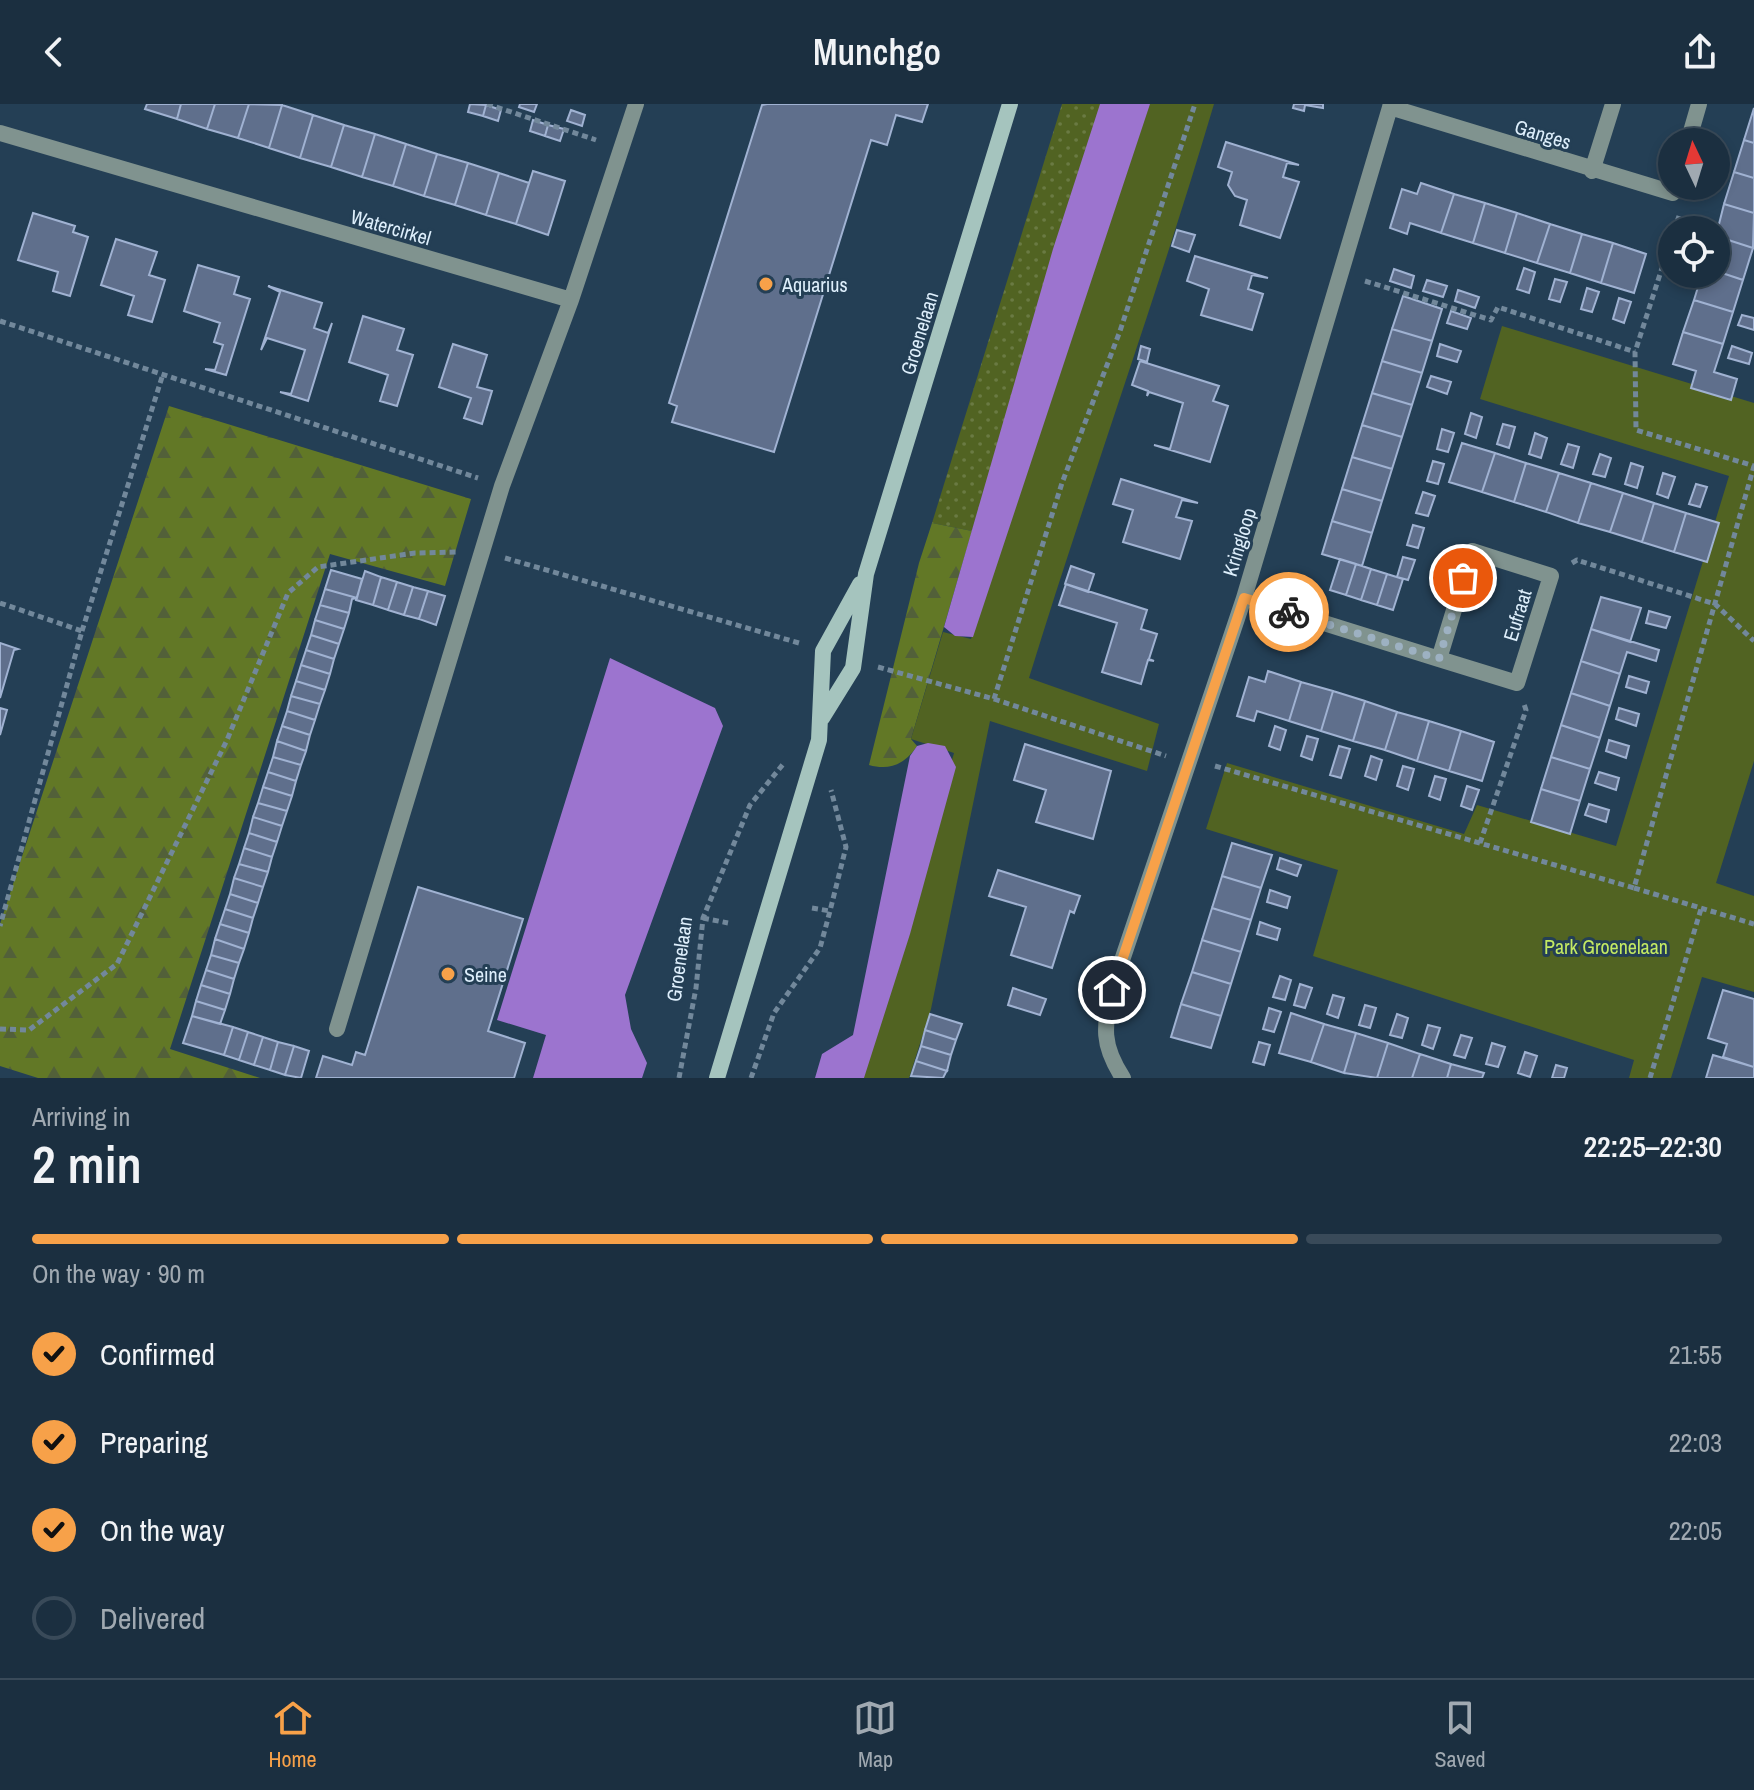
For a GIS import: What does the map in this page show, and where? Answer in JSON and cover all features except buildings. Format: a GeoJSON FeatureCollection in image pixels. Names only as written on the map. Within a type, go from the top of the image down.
{"type":"FeatureCollection","features":[{"type":"Feature","properties":{"kind":"street"},"geometry":{"type":"LineString","coordinates":[[337,1029],[502,486],[571,300],[636,104]]}},
{"type":"Feature","properties":{"kind":"street","name":"Groenelaan"},"geometry":{"type":"LineString","coordinates":[[822,718],[853,668],[866,574],[1010,104]]}},
{"type":"Feature","properties":{"kind":"street","name":"Ganges"},"geometry":{"type":"LineString","coordinates":[[1592,171],[1613,104]]}},
{"type":"Feature","properties":{"kind":"street"},"geometry":{"type":"LineString","coordinates":[[1692,128],[1699,104]]}},
{"type":"Feature","properties":{"kind":"street","name":"Ganges"},"geometry":{"type":"LineString","coordinates":[[1390,106],[1658,189]]}},
{"type":"Feature","properties":{"kind":"street","name":"Kringloop"},"geometry":{"type":"LineString","coordinates":[[1123,1078],[1108,1055],[1104,1026],[1112,990],[1244,598],[1390,106]]}},
{"type":"Feature","properties":{"kind":"street","name":"Watercirkel"},"geometry":{"type":"LineString","coordinates":[[0,133],[571,300]]}},
{"type":"Feature","properties":{"kind":"street","name":"Eufraat"},"geometry":{"type":"LineString","coordinates":[[1439,659],[1472,551],[1551,576],[1517,683]]}},
{"type":"Feature","properties":{"kind":"street","name":"Groenelaan"},"geometry":{"type":"LineString","coordinates":[[717,1078],[819,740],[823,651],[866,574]]}},
{"type":"Feature","properties":{"kind":"street"},"geometry":{"type":"LineString","coordinates":[[1244,598],[1517,683]]}},
{"type":"Feature","properties":{"kind":"path"},"geometry":{"type":"LineString","coordinates":[[487,104],[623,149]]}},
{"type":"Feature","properties":{"kind":"path"},"geometry":{"type":"LineString","coordinates":[[994,699],[1062,483],[1141,273],[1195,104]]}},
{"type":"Feature","properties":{"kind":"path"},"geometry":{"type":"LineString","coordinates":[[1340,273],[1491,320],[1498,307],[1635,352]]}},
{"type":"Feature","properties":{"kind":"path"},"geometry":{"type":"LineString","coordinates":[[1634,888],[1754,466],[1636,430],[1635,352],[1658,281]]}},
{"type":"Feature","properties":{"kind":"path"},"geometry":{"type":"LineString","coordinates":[[0,321],[502,486]]}},
{"type":"Feature","properties":{"kind":"path"},"geometry":{"type":"LineString","coordinates":[[0,926],[82,631],[163,374]]}},
{"type":"Feature","properties":{"kind":"path"},"geometry":{"type":"LineString","coordinates":[[0,1029],[29,1030],[117,964],[227,740],[288,593],[318,567],[415,553],[483,552],[823,651]]}},
{"type":"Feature","properties":{"kind":"path"},"geometry":{"type":"LineString","coordinates":[[1551,576],[1577,560],[1715,604],[1754,641]]}},
{"type":"Feature","properties":{"kind":"path"},"geometry":{"type":"LineString","coordinates":[[0,603],[82,631]]}},
{"type":"Feature","properties":{"kind":"path"},"geometry":{"type":"LineString","coordinates":[[854,660],[994,699],[1189,764],[1225,767],[1754,924]]}},
{"type":"Feature","properties":{"kind":"path"},"geometry":{"type":"LineString","coordinates":[[1480,843],[1526,710],[1517,683]]}},
{"type":"Feature","properties":{"kind":"path","name":"Groenelaan"},"geometry":{"type":"LineString","coordinates":[[679,1078],[696,988],[703,918],[750,805],[784,763],[819,740]]}},
{"type":"Feature","properties":{"kind":"path"},"geometry":{"type":"LineString","coordinates":[[751,1078],[774,1013],[820,948],[846,847],[830,786]]}},
{"type":"Feature","properties":{"kind":"path"},"geometry":{"type":"LineString","coordinates":[[812,908],[830,911]]}},
{"type":"Feature","properties":{"kind":"path"},"geometry":{"type":"LineString","coordinates":[[1650,1078],[1701,909]]}},
{"type":"Feature","properties":{"kind":"path"},"geometry":{"type":"LineString","coordinates":[[703,918],[728,923]]}},
{"type":"Feature","properties":{"kind":"green space"},"geometry":{"type":"Polygon","coordinates":[[[1062,104],[1103,104],[972,531],[932,523],[1062,104]]]}},
{"type":"Feature","properties":{"kind":"green space"},"geometry":{"type":"Polygon","coordinates":[[[1149,104],[1214,104],[1029,678],[1159,724],[1147,771],[990,721],[931,1009],[909,1078],[862,1078],[954,753],[911,739],[943,632],[971,639],[1048,394],[1149,104]]]}},
{"type":"Feature","properties":{"kind":"green space","name":"Park Groenelaan"},"geometry":{"type":"Polygon","coordinates":[[[1502,326],[1754,403],[1754,761],[1716,883],[1754,896],[1754,992],[1702,977],[1671,1078],[1629,1078],[1634,1060],[1313,956],[1338,870],[1206,829],[1227,763],[1464,834],[1477,805],[1616,846],[1729,476],[1480,399],[1502,326]]]}},
{"type":"Feature","properties":{"kind":"green space"},"geometry":{"type":"Polygon","coordinates":[[[169,406],[471,499],[445,586],[330,554],[170,1049],[260,1078],[38,1078],[0,1066],[0,924],[169,406]]]}},
{"type":"Feature","properties":{"kind":"green space"},"geometry":{"type":"Polygon","coordinates":[[[932,523],[972,531],[911,739],[917,746],[896,764],[884,767],[869,765],[919,563],[932,523]]]}},
{"type":"Feature","properties":{"kind":"shaded area"},"geometry":{"type":"Polygon","coordinates":[[[1100,104],[1150,104],[973,637],[955,636],[944,627],[1053,249],[1100,104]]]}},
{"type":"Feature","properties":{"kind":"shaded area"},"geometry":{"type":"Polygon","coordinates":[[[610,658],[715,708],[723,726],[625,995],[631,1029],[647,1063],[642,1078],[533,1078],[546,1035],[497,1020],[610,658]]]}},
{"type":"Feature","properties":{"kind":"shaded area"},"geometry":{"type":"Polygon","coordinates":[[[928,743],[945,746],[956,767],[910,934],[864,1078],[815,1078],[822,1054],[853,1035],[910,756],[917,746],[928,743]]]}},
{"type":"Feature","properties":{"kind":"way so far"},"geometry":{"type":"LineString","coordinates":[[1289,612],[1439,659],[1463,578]]}},
{"type":"Feature","properties":{"kind":"place","name":"Aquarius"},"geometry":{"type":"Point","coordinates":[766,284]}},
{"type":"Feature","properties":{"kind":"place","name":"Seine"},"geometry":{"type":"Point","coordinates":[448,974]}},
{"type":"Feature","properties":{"kind":"route"},"geometry":{"type":"LineString","coordinates":[[1112,990],[1244,598],[1289,612]]}}]}
